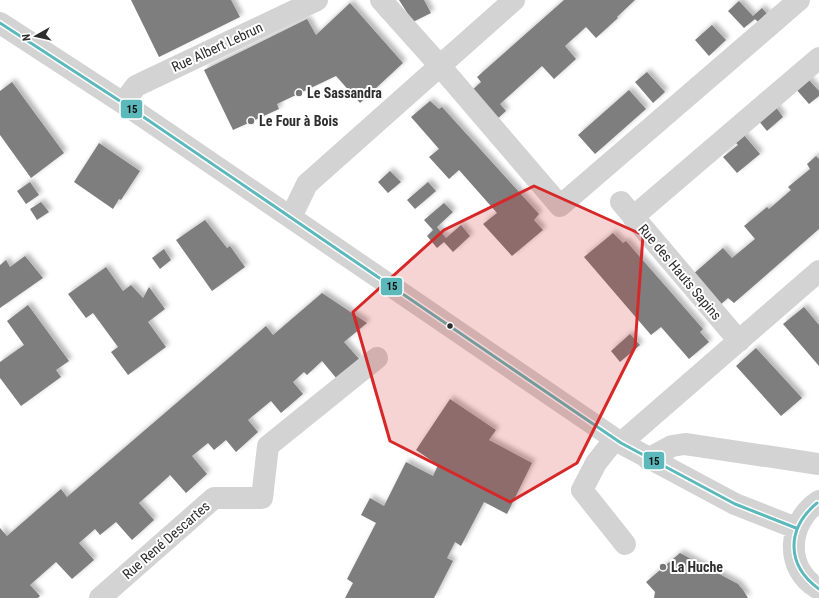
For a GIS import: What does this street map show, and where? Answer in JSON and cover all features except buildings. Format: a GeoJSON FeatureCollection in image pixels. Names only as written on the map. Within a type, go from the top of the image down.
{"type":"FeatureCollection","features":[{"type":"Feature","properties":{"kind":"street","name":"Rue Albert Lebrun"},"geometry":{"type":"LineString","coordinates":[[123,102],[136,86],[317,0]]}},
{"type":"Feature","properties":{"kind":"street"},"geometry":{"type":"LineString","coordinates":[[381,0],[440,66],[560,206],[800,0]]}},
{"type":"Feature","properties":{"kind":"street"},"geometry":{"type":"LineString","coordinates":[[291,217],[306,184],[514,0]]}},
{"type":"Feature","properties":{"kind":"street"},"geometry":{"type":"LineString","coordinates":[[0,23],[123,102],[618,441],[648,459],[734,504],[796,528]]}},
{"type":"Feature","properties":{"kind":"street","name":"Rue des Hauts Sapins"},"geometry":{"type":"LineString","coordinates":[[738,341],[627,210],[819,58]]}},
{"type":"Feature","properties":{"kind":"street"},"geometry":{"type":"LineString","coordinates":[[625,544],[582,490],[596,463],[618,441],[819,271]]}},
{"type":"Feature","properties":{"kind":"street","name":"Rue René Descartes"},"geometry":{"type":"LineString","coordinates":[[100,598],[214,498],[262,498],[268,446],[377,358]]}},
{"type":"Feature","properties":{"kind":"street"},"geometry":{"type":"LineString","coordinates":[[648,459],[672,446],[685,444],[819,464]]}},
{"type":"Feature","properties":{"kind":"street"},"geometry":{"type":"LineString","coordinates":[[819,502],[812,506],[804,514],[796,528],[794,551],[799,570],[812,586],[819,589]]}},
{"type":"Feature","properties":{"kind":"highlighted area"},"geometry":{"type":"Polygon","coordinates":[[[534,186],[643,235],[635,347],[577,463],[510,502],[390,441],[353,312],[444,230],[534,186]]]}},
{"type":"Feature","properties":{"kind":"transit line","name":"15"},"geometry":{"type":"LineString","coordinates":[[0,23],[123,103],[621,443],[735,504],[796,528]]}},
{"type":"Feature","properties":{"kind":"transit line","name":"15"},"geometry":{"type":"LineString","coordinates":[[817,503],[807,513],[800,524],[795,535],[794,547],[800,569],[819,589]]}},
{"type":"Feature","properties":{"kind":"place","name":"Le Sassandra"},"geometry":{"type":"Point","coordinates":[299,93]}},
{"type":"Feature","properties":{"kind":"place","name":"Le Four à Bois"},"geometry":{"type":"Point","coordinates":[251,121]}},
{"type":"Feature","properties":{"kind":"place","name":"La Huche"},"geometry":{"type":"Point","coordinates":[663,567]}}]}
